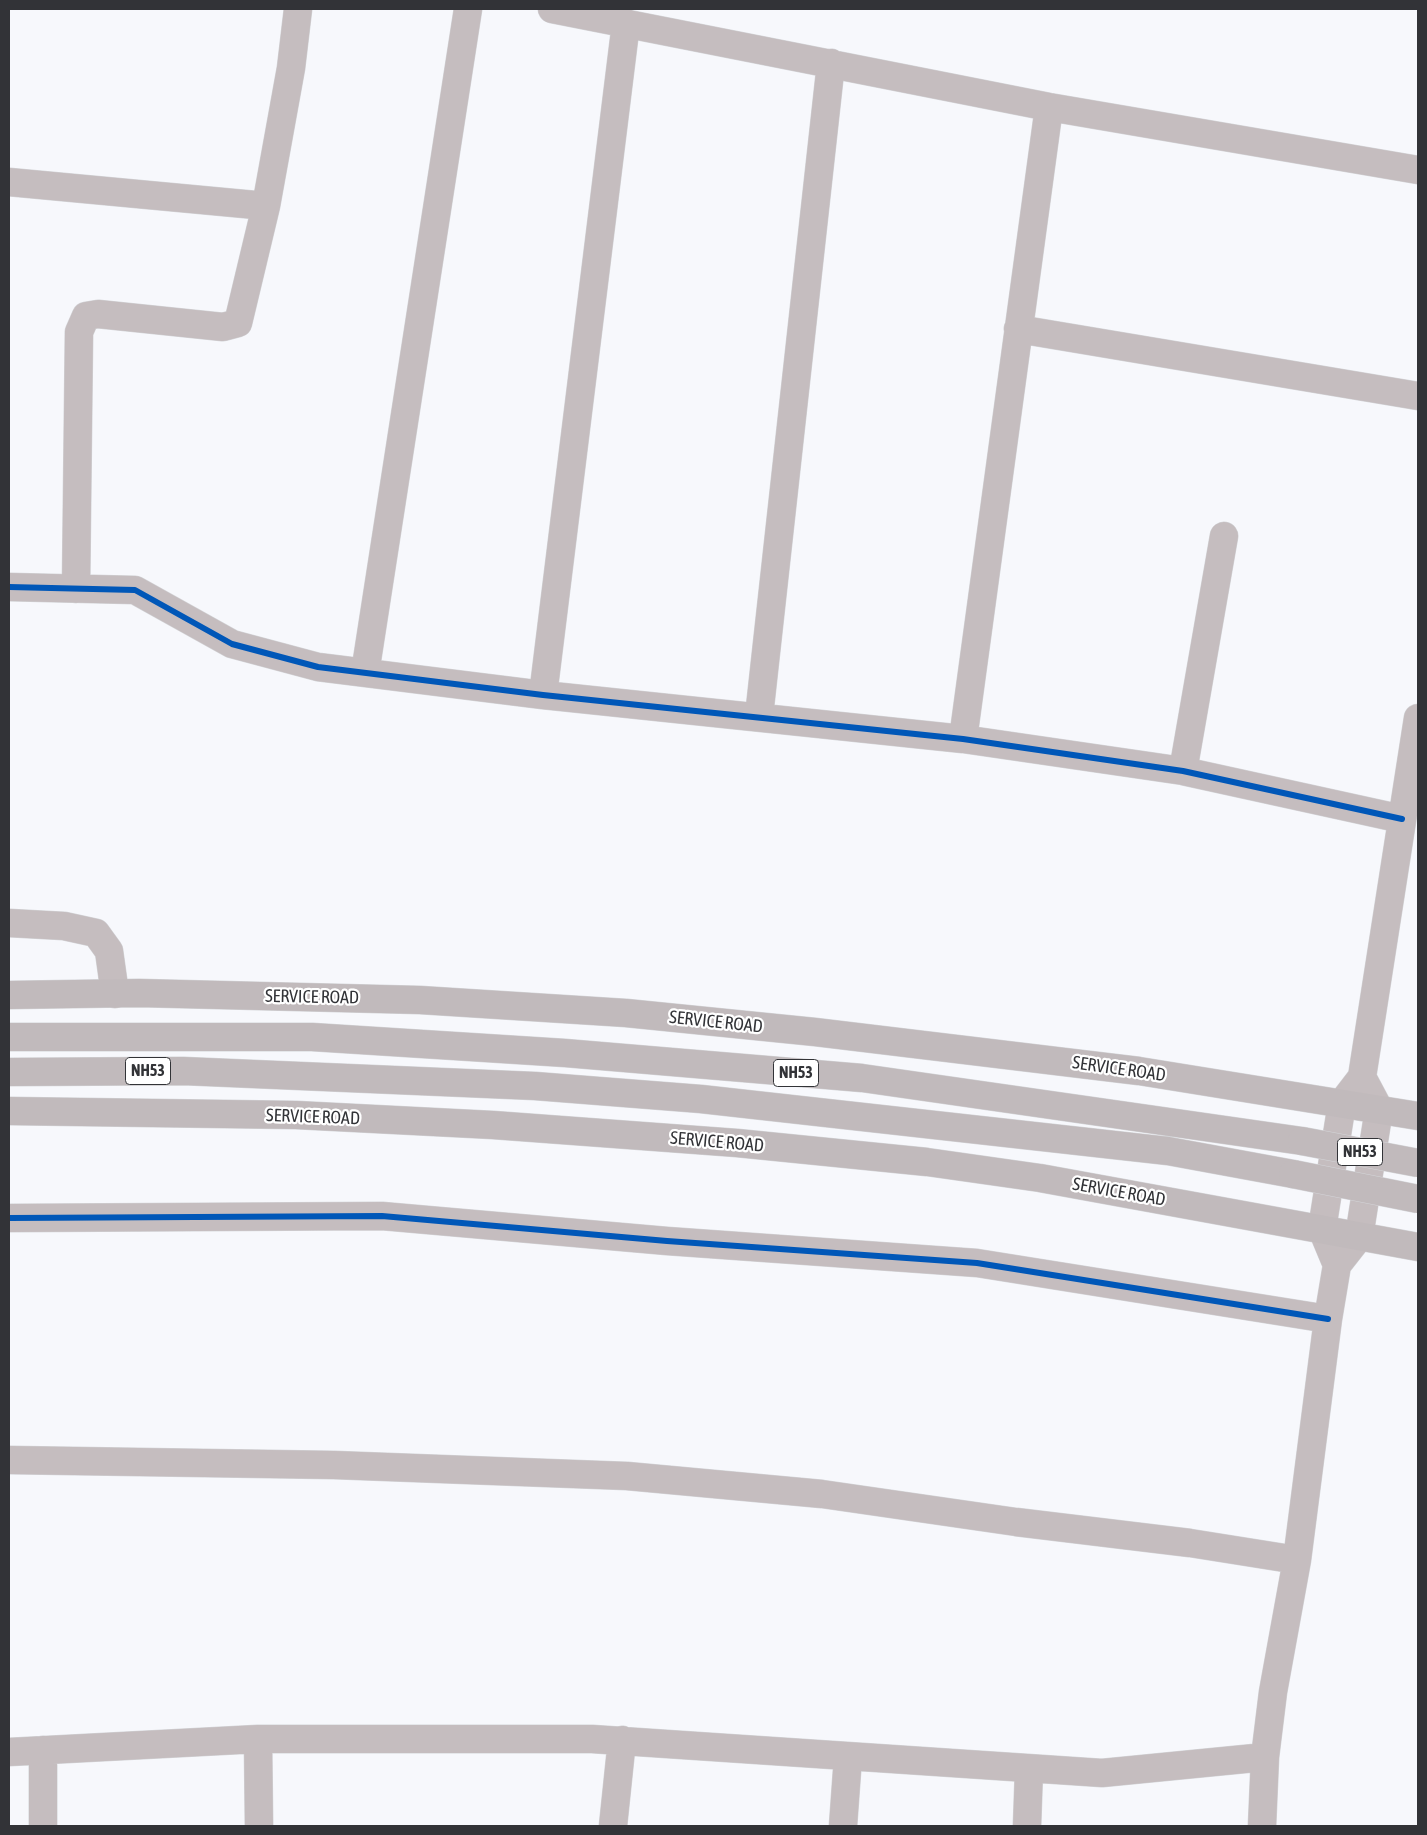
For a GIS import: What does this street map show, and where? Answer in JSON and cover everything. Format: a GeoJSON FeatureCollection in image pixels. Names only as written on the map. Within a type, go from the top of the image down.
{"type":"FeatureCollection","features":[{"type":"Feature","properties":{"kind":"highway","name":"SERVICE ROAD"},"geometry":{"type":"LineString","coordinates":[[9,995],[115,994],[420,1000],[636,1014],[815,1032],[1139,1071],[1418,1116]]}},
{"type":"Feature","properties":{"kind":"highway","name":"NH53"},"geometry":{"type":"LineString","coordinates":[[9,1037],[312,1037],[565,1053],[862,1078],[1302,1142],[1418,1163]]}},
{"type":"Feature","properties":{"kind":"highway","name":"NH53"},"geometry":{"type":"LineString","coordinates":[[9,1072],[183,1071],[535,1086],[700,1099],[1168,1151],[1418,1199]]}},
{"type":"Feature","properties":{"kind":"highway","name":"SERVICE ROAD"},"geometry":{"type":"LineString","coordinates":[[9,1112],[306,1116],[493,1125],[736,1143],[927,1162],[1040,1178],[1418,1247]]}},
{"type":"Feature","properties":{"kind":"street"},"geometry":{"type":"LineString","coordinates":[[76,589],[78,332],[86,316],[98,314],[223,327],[238,324],[266,206],[291,68],[298,9]]}},
{"type":"Feature","properties":{"kind":"street"},"geometry":{"type":"LineString","coordinates":[[365,672],[468,9]]}},
{"type":"Feature","properties":{"kind":"street"},"geometry":{"type":"LineString","coordinates":[[552,9],[1049,107],[1418,170]]}},
{"type":"Feature","properties":{"kind":"street"},"geometry":{"type":"LineString","coordinates":[[542,695],[626,23]]}},
{"type":"Feature","properties":{"kind":"street"},"geometry":{"type":"LineString","coordinates":[[759,716],[831,63]]}},
{"type":"Feature","properties":{"kind":"street"},"geometry":{"type":"LineString","coordinates":[[963,739],[1049,107]]}},
{"type":"Feature","properties":{"kind":"street"},"geometry":{"type":"LineString","coordinates":[[9,182],[266,206]]}},
{"type":"Feature","properties":{"kind":"street"},"geometry":{"type":"LineString","coordinates":[[1018,329],[1418,396]]}},
{"type":"Feature","properties":{"kind":"street"},"geometry":{"type":"LineString","coordinates":[[1183,771],[1224,536]]}},
{"type":"Feature","properties":{"kind":"street"},"geometry":{"type":"LineString","coordinates":[[9,587],[135,590],[232,644],[318,667],[542,695],[759,716],[963,739],[1183,771],[1402,819]]}},
{"type":"Feature","properties":{"kind":"street"},"geometry":{"type":"LineString","coordinates":[[1337,1265],[1322,1229],[1342,1103],[1362,1077],[1418,718]]}},
{"type":"Feature","properties":{"kind":"street"},"geometry":{"type":"LineString","coordinates":[[9,923],[64,926],[96,933],[109,951],[115,994]]}},
{"type":"Feature","properties":{"kind":"street"},"geometry":{"type":"LineString","coordinates":[[1262,1826],[1265,1757],[1273,1692],[1297,1560],[1328,1319],[1337,1265],[1359,1237],[1379,1109],[1362,1077]]}},
{"type":"Feature","properties":{"kind":"street"},"geometry":{"type":"LineString","coordinates":[[9,1218],[382,1216],[667,1241],[977,1264],[1328,1319]]}},
{"type":"Feature","properties":{"kind":"street"},"geometry":{"type":"LineString","coordinates":[[9,1460],[334,1465],[627,1476],[822,1494],[1016,1522],[1190,1543],[1297,1560]]}},
{"type":"Feature","properties":{"kind":"street"},"geometry":{"type":"LineString","coordinates":[[9,1752],[258,1739],[622,1740],[1102,1773],[1265,1757]]}},
{"type":"Feature","properties":{"kind":"street"},"geometry":{"type":"LineString","coordinates":[[258,1739],[259,1826]]}},
{"type":"Feature","properties":{"kind":"street"},"geometry":{"type":"LineString","coordinates":[[613,1826],[622,1740]]}},
{"type":"Feature","properties":{"kind":"street"},"geometry":{"type":"LineString","coordinates":[[42,1750],[43,1826]]}},
{"type":"Feature","properties":{"kind":"street"},"geometry":{"type":"LineString","coordinates":[[843,1826],[848,1756]]}},
{"type":"Feature","properties":{"kind":"street"},"geometry":{"type":"LineString","coordinates":[[1027,1826],[1029,1769]]}},
{"type":"Feature","properties":{"kind":"cycle path"},"geometry":{"type":"LineString","coordinates":[[9,587],[135,590],[232,644],[318,667],[543,695],[963,739],[1183,771],[1402,819]]}},
{"type":"Feature","properties":{"kind":"cycle path"},"geometry":{"type":"LineString","coordinates":[[9,1218],[382,1216],[667,1241],[977,1263],[1328,1319]]}}]}
